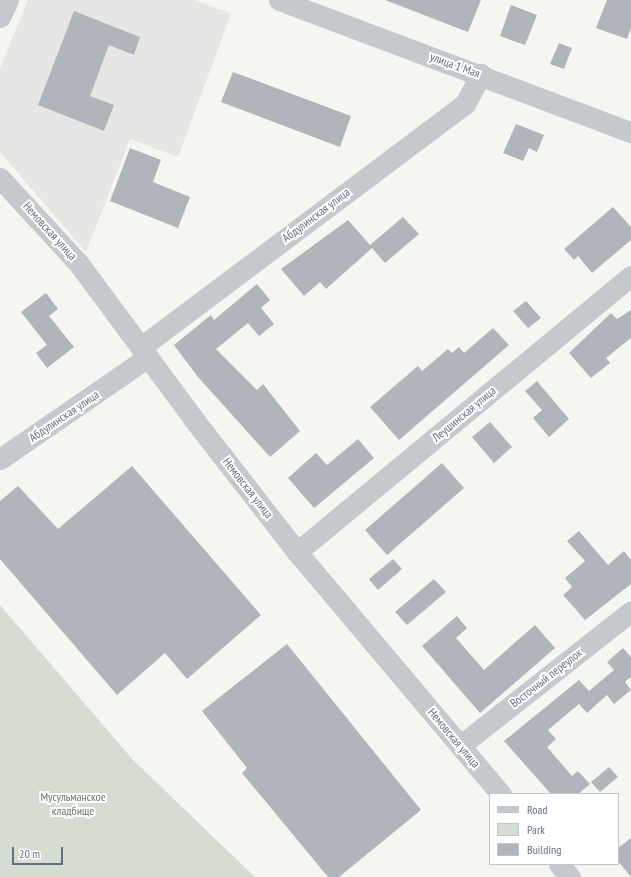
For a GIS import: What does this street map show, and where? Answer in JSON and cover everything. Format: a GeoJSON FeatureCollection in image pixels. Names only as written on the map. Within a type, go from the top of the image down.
{"type":"FeatureCollection","features":[{"type":"Feature","properties":{"kind":"street"},"geometry":{"type":"LineString","coordinates":[[0,17],[8,0]]}},
{"type":"Feature","properties":{"kind":"street","name":"улица 1 Мая"},"geometry":{"type":"LineString","coordinates":[[279,0],[481,74],[631,132]]}},
{"type":"Feature","properties":{"kind":"street","name":"Абдулинская улица"},"geometry":{"type":"LineString","coordinates":[[0,459],[144,352],[465,104],[481,74]]}},
{"type":"Feature","properties":{"kind":"street","name":"Немовская улица"},"geometry":{"type":"LineString","coordinates":[[0,178],[79,264],[144,352],[297,552],[500,793]]}},
{"type":"Feature","properties":{"kind":"street","name":"Леушинская улица"},"geometry":{"type":"LineString","coordinates":[[297,552],[630,278]]}},
{"type":"Feature","properties":{"kind":"street","name":"Восточный переулок"},"geometry":{"type":"LineString","coordinates":[[461,746],[631,611]]}},
{"type":"Feature","properties":{"kind":"street"},"geometry":{"type":"LineString","coordinates":[[560,865],[570,877]]}},
{"type":"Feature","properties":{"kind":"shaded area"},"geometry":{"type":"Polygon","coordinates":[[[28,0],[195,0],[231,14],[178,157],[130,139],[86,252],[0,152],[0,68],[28,0]]]}},
{"type":"Feature","properties":{"kind":"green space","name":"Мусульманское кладбище"},"geometry":{"type":"Polygon","coordinates":[[[0,605],[134,761],[255,877],[0,877],[0,605]]]}},
{"type":"Feature","properties":{"kind":"building"},"geometry":{"type":"Polygon","coordinates":[[[385,0],[481,0],[468,32],[385,0]]]}},
{"type":"Feature","properties":{"kind":"building"},"geometry":{"type":"Polygon","coordinates":[[[607,0],[631,0],[631,28],[627,39],[596,28],[607,0]]]}},
{"type":"Feature","properties":{"kind":"building"},"geometry":{"type":"Polygon","coordinates":[[[511,5],[537,15],[525,45],[500,36],[511,5]]]}},
{"type":"Feature","properties":{"kind":"building"},"geometry":{"type":"Polygon","coordinates":[[[74,11],[140,37],[134,55],[109,45],[90,96],[114,105],[104,131],[38,105],[74,11]]]}},
{"type":"Feature","properties":{"kind":"building"},"geometry":{"type":"Polygon","coordinates":[[[559,43],[572,48],[564,69],[550,64],[559,43]]]}},
{"type":"Feature","properties":{"kind":"building"},"geometry":{"type":"Polygon","coordinates":[[[233,72],[351,116],[340,147],[221,102],[233,72]]]}},
{"type":"Feature","properties":{"kind":"building"},"geometry":{"type":"Polygon","coordinates":[[[516,124],[544,135],[537,152],[529,148],[523,161],[503,153],[516,124]]]}},
{"type":"Feature","properties":{"kind":"building"},"geometry":{"type":"Polygon","coordinates":[[[130,148],[161,160],[153,182],[190,197],[178,228],[110,201],[130,148]]]}},
{"type":"Feature","properties":{"kind":"building"},"geometry":{"type":"Polygon","coordinates":[[[613,207],[631,227],[631,240],[592,273],[578,256],[574,260],[564,249],[613,207]]]}},
{"type":"Feature","properties":{"kind":"building"},"geometry":{"type":"Polygon","coordinates":[[[403,217],[419,234],[385,263],[372,248],[326,289],[320,282],[304,296],[281,269],[348,220],[370,245],[403,217]]]}},
{"type":"Feature","properties":{"kind":"building"},"geometry":{"type":"Polygon","coordinates":[[[257,284],[270,300],[261,308],[274,324],[259,336],[248,323],[216,349],[257,390],[263,384],[300,431],[270,457],[198,377],[174,345],[211,315],[214,320],[257,284]]]}},
{"type":"Feature","properties":{"kind":"building"},"geometry":{"type":"Polygon","coordinates":[[[46,293],[58,309],[49,316],[74,347],[47,368],[36,353],[47,345],[21,312],[46,293]]]}},
{"type":"Feature","properties":{"kind":"building"},"geometry":{"type":"Polygon","coordinates":[[[526,301],[541,318],[528,328],[513,311],[526,301]]]}},
{"type":"Feature","properties":{"kind":"building"},"geometry":{"type":"Polygon","coordinates":[[[631,310],[631,338],[606,358],[610,363],[591,378],[569,353],[611,313],[617,319],[631,310]]]}},
{"type":"Feature","properties":{"kind":"building"},"geometry":{"type":"Polygon","coordinates":[[[493,328],[509,345],[399,440],[370,407],[418,366],[422,371],[448,349],[452,353],[459,347],[464,353],[493,328]]]}},
{"type":"Feature","properties":{"kind":"building"},"geometry":{"type":"Polygon","coordinates":[[[537,381],[569,419],[549,437],[533,418],[542,410],[525,391],[537,381]]]}},
{"type":"Feature","properties":{"kind":"building"},"geometry":{"type":"Polygon","coordinates":[[[490,422],[512,447],[494,463],[472,437],[490,422]]]}},
{"type":"Feature","properties":{"kind":"building"},"geometry":{"type":"Polygon","coordinates":[[[358,439],[374,458],[314,508],[288,478],[316,453],[327,465],[358,439]]]}},
{"type":"Feature","properties":{"kind":"building"},"geometry":{"type":"Polygon","coordinates":[[[442,463],[464,488],[387,555],[365,530],[442,463]]]}},
{"type":"Feature","properties":{"kind":"building"},"geometry":{"type":"Polygon","coordinates":[[[132,466],[261,615],[187,679],[165,653],[117,695],[0,559],[0,501],[18,486],[58,529],[132,466]]]}},
{"type":"Feature","properties":{"kind":"building"},"geometry":{"type":"Polygon","coordinates":[[[579,531],[608,565],[624,551],[631,560],[631,584],[585,620],[563,595],[572,587],[565,578],[585,561],[567,541],[579,531]]]}},
{"type":"Feature","properties":{"kind":"building"},"geometry":{"type":"Polygon","coordinates":[[[393,559],[402,569],[378,590],[369,579],[393,559]]]}},
{"type":"Feature","properties":{"kind":"building"},"geometry":{"type":"Polygon","coordinates":[[[434,579],[446,592],[407,625],[395,612],[434,579]]]}},
{"type":"Feature","properties":{"kind":"building"},"geometry":{"type":"Polygon","coordinates":[[[457,616],[467,628],[456,638],[484,670],[535,625],[555,648],[480,713],[422,646],[457,616]]]}},
{"type":"Feature","properties":{"kind":"building"},"geometry":{"type":"Polygon","coordinates":[[[287,644],[421,810],[339,877],[328,877],[242,773],[247,768],[202,711],[287,644]]]}},
{"type":"Feature","properties":{"kind":"building"},"geometry":{"type":"Polygon","coordinates":[[[623,648],[631,657],[631,677],[625,682],[631,690],[614,704],[607,695],[587,713],[579,704],[548,730],[556,739],[547,747],[572,776],[578,771],[590,784],[579,793],[550,793],[504,741],[579,680],[589,691],[614,670],[607,662],[623,648]]]}},
{"type":"Feature","properties":{"kind":"building"},"geometry":{"type":"Polygon","coordinates":[[[609,767],[618,777],[600,792],[591,782],[609,767]]]}},
{"type":"Feature","properties":{"kind":"building"},"geometry":{"type":"Polygon","coordinates":[[[631,838],[631,877],[619,862],[619,847],[631,838]]]}}]}
